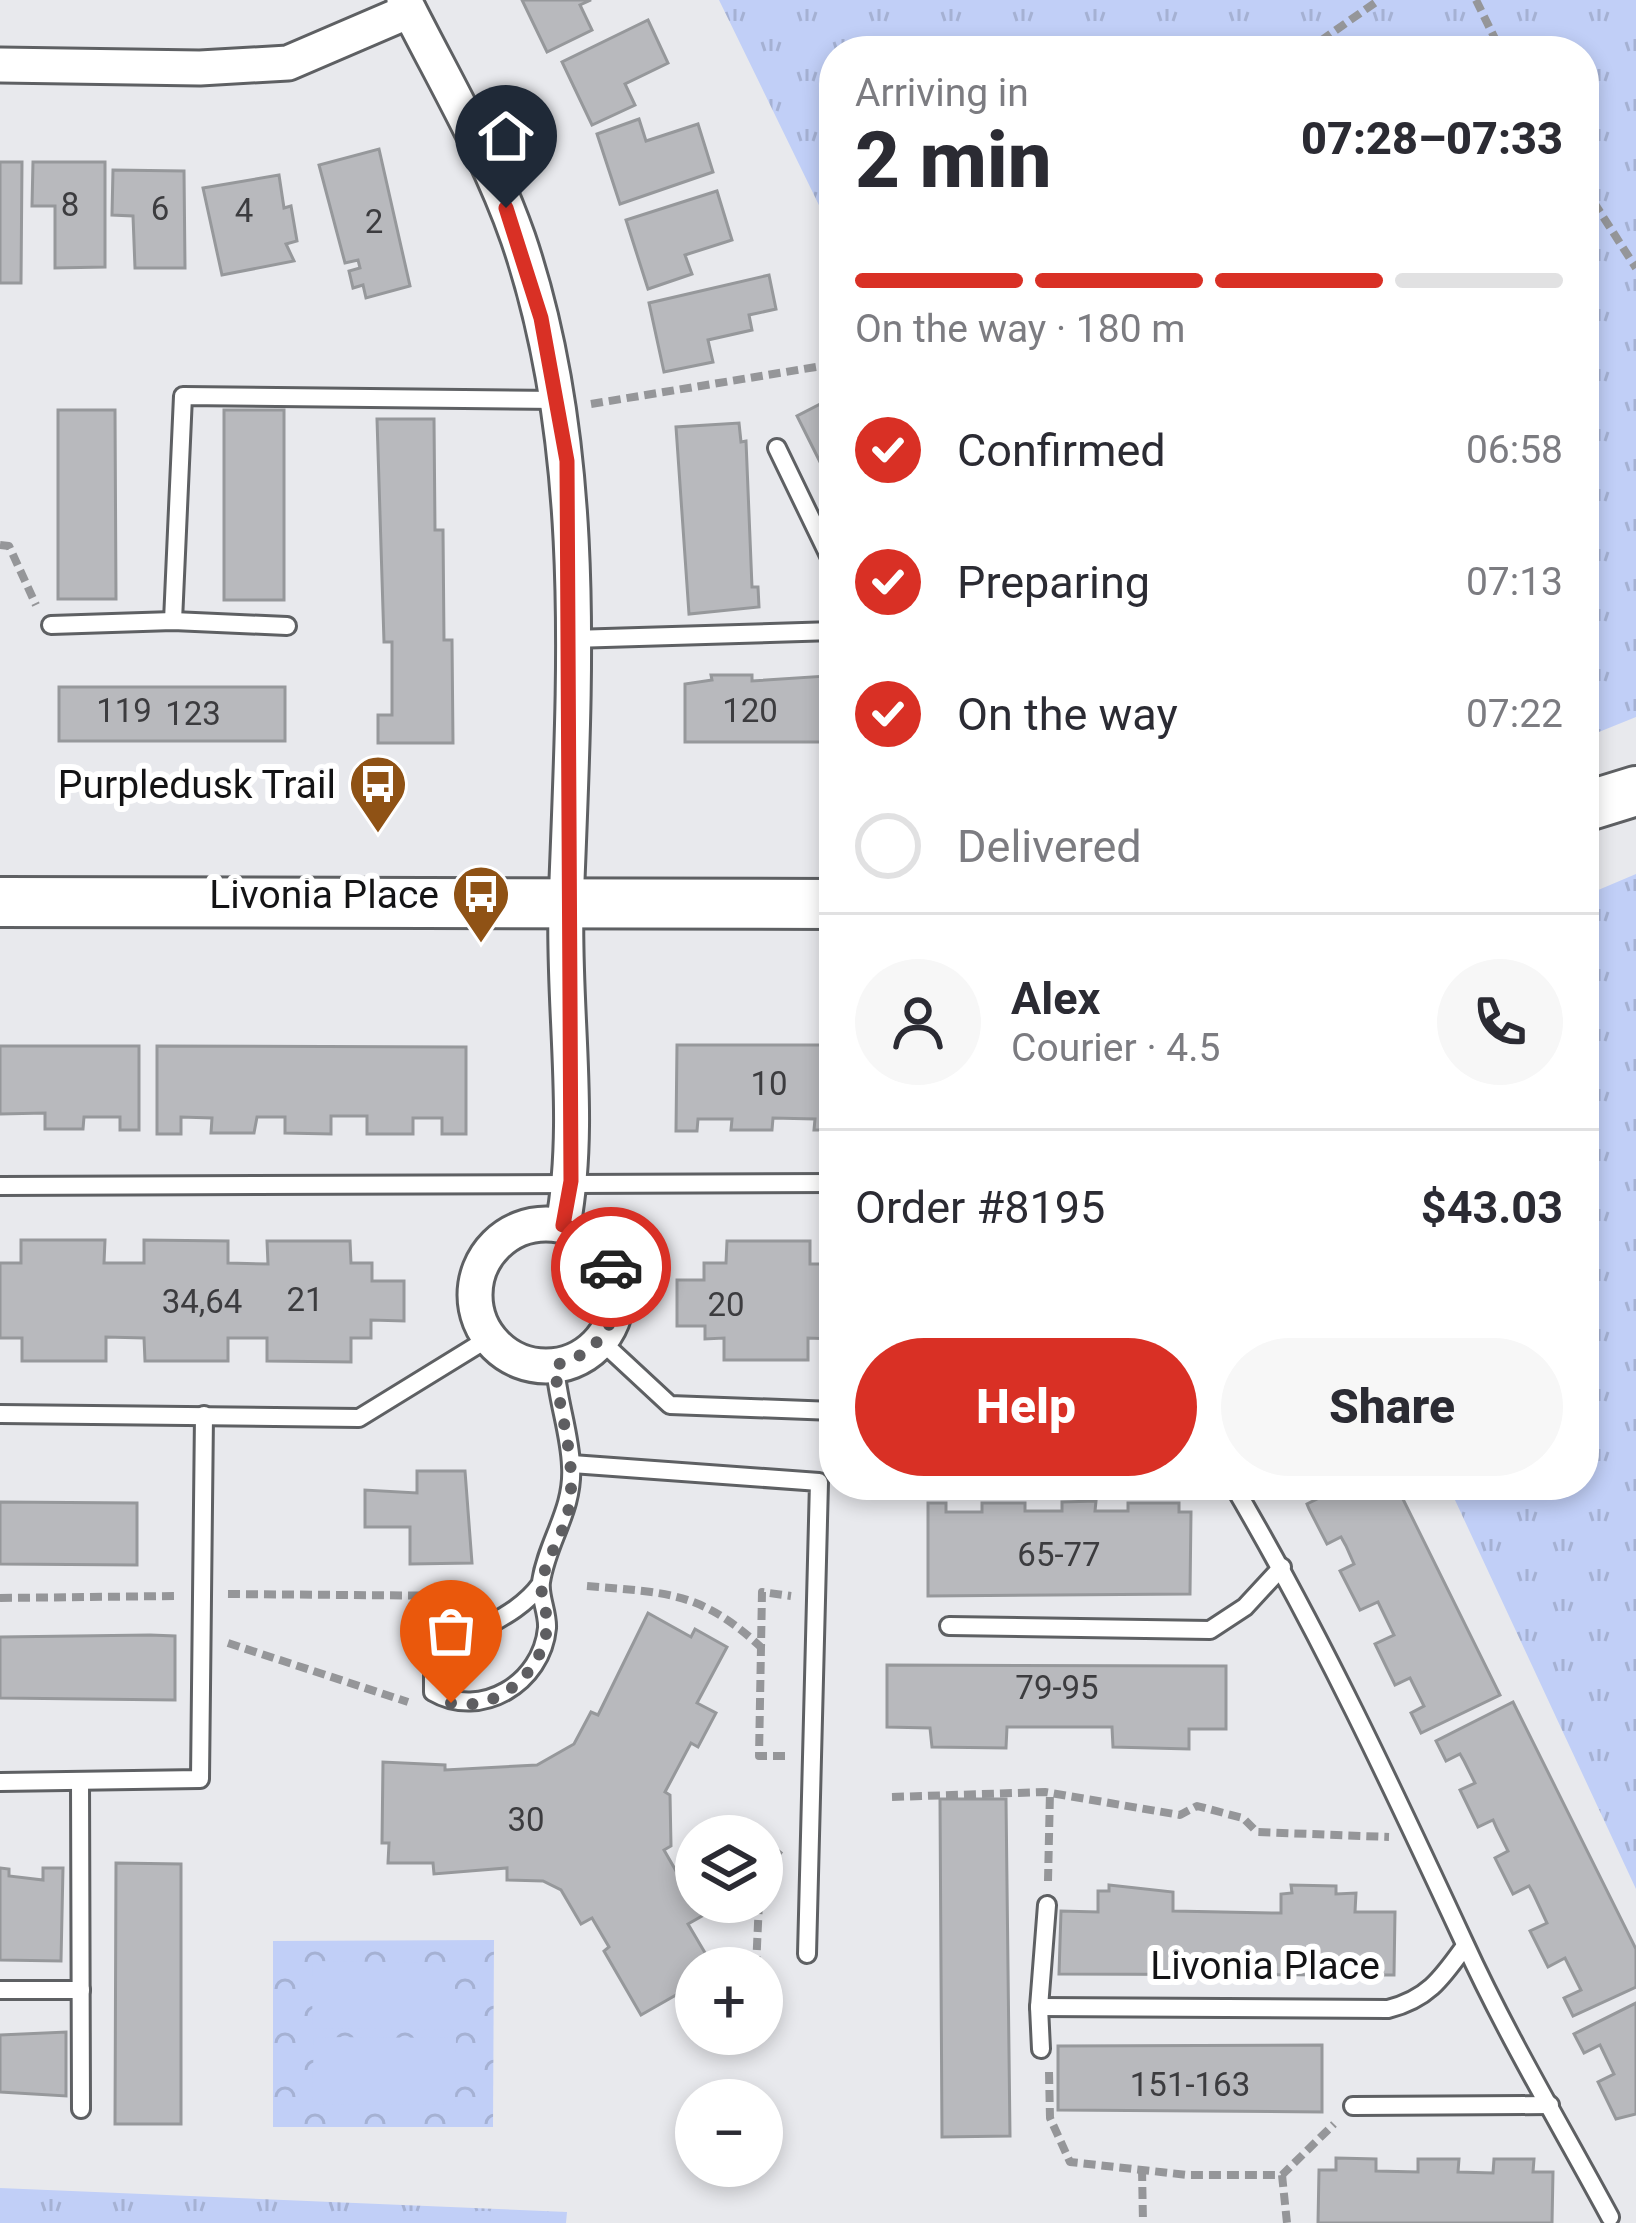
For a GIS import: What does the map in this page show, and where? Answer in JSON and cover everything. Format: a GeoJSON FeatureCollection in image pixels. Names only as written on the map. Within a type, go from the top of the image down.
{"type":"FeatureCollection","features":[{"type":"Feature","properties":{"kind":"main road"},"geometry":{"type":"LineString","coordinates":[[1599,802],[1636,791]]}},
{"type":"Feature","properties":{"kind":"main road"},"geometry":{"type":"LineString","coordinates":[[0,902],[819,904]]}},
{"type":"Feature","properties":{"kind":"street"},"geometry":{"type":"LineString","coordinates":[[0,65],[200,68],[288,63],[407,6],[494,178],[518,238],[559,407],[567,461],[572,639],[566,907],[571,1181],[563,1225]]}},
{"type":"Feature","properties":{"kind":"street"},"geometry":{"type":"LineString","coordinates":[[563,1225],[585,1235],[614,1273],[617,1296],[600,1340],[572,1361],[530,1364],[489,1338],[475,1297],[486,1256],[520,1228],[563,1225]]}},
{"type":"Feature","properties":{"kind":"lane"},"geometry":{"type":"LineString","coordinates":[[173,621],[183,396],[559,407]]}},
{"type":"Feature","properties":{"kind":"lane"},"geometry":{"type":"LineString","coordinates":[[777,448],[819,535]]}},
{"type":"Feature","properties":{"kind":"lane"},"geometry":{"type":"LineString","coordinates":[[51,625],[173,621],[287,626]]}},
{"type":"Feature","properties":{"kind":"lane"},"geometry":{"type":"LineString","coordinates":[[572,639],[819,631]]}},
{"type":"Feature","properties":{"kind":"lane"},"geometry":{"type":"LineString","coordinates":[[0,1186],[819,1183]]}},
{"type":"Feature","properties":{"kind":"lane"},"geometry":{"type":"LineString","coordinates":[[0,1414],[359,1418],[489,1338]]}},
{"type":"Feature","properties":{"kind":"lane"},"geometry":{"type":"LineString","coordinates":[[600,1340],[670,1405],[819,1410]]}},
{"type":"Feature","properties":{"kind":"lane"},"geometry":{"type":"LineString","coordinates":[[540,1585],[547,1627],[541,1657],[523,1680],[465,1706],[433,1692],[433,1665],[450,1645],[526,1604],[540,1585],[568,1512],[572,1464],[555,1365]]}},
{"type":"Feature","properties":{"kind":"lane"},"geometry":{"type":"LineString","coordinates":[[0,1783],[200,1779],[204,1415]]}},
{"type":"Feature","properties":{"kind":"lane"},"geometry":{"type":"LineString","coordinates":[[572,1464],[819,1482],[807,1954]]}},
{"type":"Feature","properties":{"kind":"lane"},"geometry":{"type":"LineString","coordinates":[[1242,1500],[1282,1567],[1419,1838],[1465,1946],[1610,2217]]}},
{"type":"Feature","properties":{"kind":"lane"},"geometry":{"type":"LineString","coordinates":[[949,1626],[1210,1630],[1245,1607],[1282,1567]]}},
{"type":"Feature","properties":{"kind":"lane"},"geometry":{"type":"LineString","coordinates":[[80,1781],[81,2109]]}},
{"type":"Feature","properties":{"kind":"lane"},"geometry":{"type":"LineString","coordinates":[[1041,2049],[1039,2007],[1047,1905]]}},
{"type":"Feature","properties":{"kind":"lane","name":"Livonia Place"},"geometry":{"type":"LineString","coordinates":[[1039,2007],[1388,2008],[1418,2002],[1465,1946]]}},
{"type":"Feature","properties":{"kind":"lane"},"geometry":{"type":"LineString","coordinates":[[0,1990],[82,1990]]}},
{"type":"Feature","properties":{"kind":"lane"},"geometry":{"type":"LineString","coordinates":[[1353,2106],[1550,2105]]}},
{"type":"Feature","properties":{"kind":"path"},"geometry":{"type":"LineString","coordinates":[[1327,36],[1379,0]]}},
{"type":"Feature","properties":{"kind":"path"},"geometry":{"type":"LineString","coordinates":[[1476,0],[1494,36]]}},
{"type":"Feature","properties":{"kind":"path"},"geometry":{"type":"LineString","coordinates":[[1599,210],[1636,268]]}},
{"type":"Feature","properties":{"kind":"path"},"geometry":{"type":"LineString","coordinates":[[559,407],[819,366]]}},
{"type":"Feature","properties":{"kind":"path"},"geometry":{"type":"LineString","coordinates":[[0,545],[9,546],[27,594],[51,625]]}},
{"type":"Feature","properties":{"kind":"path"},"geometry":{"type":"LineString","coordinates":[[587,1586],[685,1595],[734,1621],[765,1651]]}},
{"type":"Feature","properties":{"kind":"path"},"geometry":{"type":"LineString","coordinates":[[812,1756],[759,1756],[765,1651],[762,1592],[816,1599]]}},
{"type":"Feature","properties":{"kind":"path"},"geometry":{"type":"LineString","coordinates":[[0,1598],[472,1596]]}},
{"type":"Feature","properties":{"kind":"path"},"geometry":{"type":"LineString","coordinates":[[202,1632],[415,1705]]}},
{"type":"Feature","properties":{"kind":"path"},"geometry":{"type":"LineString","coordinates":[[1047,1905],[1050,1792]]}},
{"type":"Feature","properties":{"kind":"path"},"geometry":{"type":"LineString","coordinates":[[892,1797],[1050,1792],[1180,1815],[1198,1806],[1243,1818],[1257,1832],[1419,1838]]}},
{"type":"Feature","properties":{"kind":"path"},"geometry":{"type":"LineString","coordinates":[[1041,2049],[1049,2070],[1050,2118],[1070,2162],[1282,2175],[1353,2106]]}},
{"type":"Feature","properties":{"kind":"path"},"geometry":{"type":"LineString","coordinates":[[1142,2170],[1143,2223]]}},
{"type":"Feature","properties":{"kind":"path"},"geometry":{"type":"LineString","coordinates":[[1282,2175],[1287,2223]]}},
{"type":"Feature","properties":{"kind":"green space"},"geometry":{"type":"Polygon","coordinates":[[[719,0],[1636,0],[1636,717],[1599,732],[1599,36],[819,36],[819,205],[719,0]]]}},
{"type":"Feature","properties":{"kind":"green space"},"geometry":{"type":"Polygon","coordinates":[[[1636,874],[1636,1889],[1455,1500],[1599,1500],[1599,890],[1636,874]]]}},
{"type":"Feature","properties":{"kind":"green space"},"geometry":{"type":"Polygon","coordinates":[[[494,1940],[493,2127],[273,2127],[273,1941],[494,1940]]]}},
{"type":"Feature","properties":{"kind":"green space"},"geometry":{"type":"Polygon","coordinates":[[[313,1961],[455,1963],[455,2030],[312,2028],[313,1961]]]}},
{"type":"Feature","properties":{"kind":"green space"},"geometry":{"type":"Polygon","coordinates":[[[314,2037],[456,2038],[455,2105],[312,2104],[314,2037]]]}},
{"type":"Feature","properties":{"kind":"green space"},"geometry":{"type":"Polygon","coordinates":[[[0,2188],[567,2212],[566,2223],[0,2223],[0,2188]]]}},
{"type":"Feature","properties":{"kind":"building"},"geometry":{"type":"Polygon","coordinates":[[[522,0],[591,0],[580,5],[592,30],[547,52],[522,0]]]}},
{"type":"Feature","properties":{"kind":"building"},"geometry":{"type":"Polygon","coordinates":[[[648,20],[668,63],[625,84],[635,105],[592,125],[562,62],[648,20]]]}},
{"type":"Feature","properties":{"kind":"building"},"geometry":{"type":"Polygon","coordinates":[[[639,119],[646,141],[698,124],[713,172],[620,204],[597,134],[639,119]]]}},
{"type":"Feature","properties":{"kind":"building"},"geometry":{"type":"Polygon","coordinates":[[[379,149],[410,286],[366,298],[363,285],[353,288],[349,271],[360,268],[358,260],[345,263],[319,165],[379,149]]]}},
{"type":"Feature","properties":{"kind":"building"},"geometry":{"type":"Polygon","coordinates":[[[0,162],[22,162],[21,283],[0,283],[0,162]]]}},
{"type":"Feature","properties":{"kind":"building"},"geometry":{"type":"Polygon","coordinates":[[[33,162],[105,162],[105,267],[55,268],[55,206],[32,206],[33,162]]]}},
{"type":"Feature","properties":{"kind":"building"},"geometry":{"type":"Polygon","coordinates":[[[113,170],[184,171],[185,268],[135,268],[133,216],[112,215],[113,170]]]}},
{"type":"Feature","properties":{"kind":"building"},"geometry":{"type":"Polygon","coordinates":[[[279,175],[284,208],[291,206],[297,241],[286,244],[294,261],[222,275],[203,188],[279,175]]]}},
{"type":"Feature","properties":{"kind":"building"},"geometry":{"type":"Polygon","coordinates":[[[717,191],[732,240],[685,255],[692,274],[648,289],[626,220],[717,191]]]}},
{"type":"Feature","properties":{"kind":"building"},"geometry":{"type":"Polygon","coordinates":[[[769,275],[776,309],[749,315],[752,330],[708,340],[713,362],[664,372],[649,303],[769,275]]]}},
{"type":"Feature","properties":{"kind":"building"},"geometry":{"type":"Polygon","coordinates":[[[819,405],[819,460],[797,416],[819,405]]]}},
{"type":"Feature","properties":{"kind":"building"},"geometry":{"type":"Polygon","coordinates":[[[58,410],[115,410],[116,599],[58,599],[58,410]]]}},
{"type":"Feature","properties":{"kind":"building"},"geometry":{"type":"Polygon","coordinates":[[[224,410],[284,410],[284,600],[224,600],[224,410]]]}},
{"type":"Feature","properties":{"kind":"building"},"geometry":{"type":"Polygon","coordinates":[[[377,419],[434,419],[435,530],[443,530],[444,640],[452,640],[453,743],[378,743],[378,715],[392,715],[392,642],[384,642],[377,419]]]}},
{"type":"Feature","properties":{"kind":"building"},"geometry":{"type":"Polygon","coordinates":[[[739,423],[741,442],[746,441],[752,587],[758,587],[759,607],[689,614],[676,427],[739,423]]]}},
{"type":"Feature","properties":{"kind":"building"},"geometry":{"type":"Polygon","coordinates":[[[711,675],[752,675],[752,681],[819,676],[819,742],[685,742],[685,684],[712,680],[711,675]]]}},
{"type":"Feature","properties":{"kind":"building"},"geometry":{"type":"Polygon","coordinates":[[[59,687],[285,687],[285,741],[59,741],[59,687]]]}},
{"type":"Feature","properties":{"kind":"building"},"geometry":{"type":"Polygon","coordinates":[[[677,1045],[819,1045],[819,1130],[814,1130],[815,1119],[773,1118],[772,1130],[731,1130],[732,1119],[698,1119],[697,1131],[676,1131],[677,1045]]]}},
{"type":"Feature","properties":{"kind":"building"},"geometry":{"type":"Polygon","coordinates":[[[0,1046],[139,1046],[139,1130],[120,1130],[120,1117],[84,1117],[83,1129],[45,1129],[45,1113],[0,1114],[0,1046]]]}},
{"type":"Feature","properties":{"kind":"building"},"geometry":{"type":"Polygon","coordinates":[[[157,1046],[466,1047],[466,1134],[442,1134],[442,1118],[413,1118],[413,1134],[367,1134],[367,1116],[331,1116],[331,1134],[285,1133],[285,1117],[257,1117],[254,1133],[211,1133],[212,1118],[181,1117],[181,1134],[157,1134],[157,1046]]]}},
{"type":"Feature","properties":{"kind":"building"},"geometry":{"type":"Polygon","coordinates":[[[21,1240],[105,1240],[104,1263],[144,1263],[144,1240],[228,1241],[228,1263],[268,1264],[267,1241],[350,1241],[351,1263],[372,1263],[372,1281],[404,1281],[404,1321],[371,1320],[371,1338],[351,1338],[351,1362],[267,1361],[267,1338],[228,1338],[228,1361],[145,1361],[144,1338],[106,1337],[106,1361],[22,1361],[22,1338],[0,1338],[0,1263],[21,1263],[21,1240]]]}},
{"type":"Feature","properties":{"kind":"building"},"geometry":{"type":"Polygon","coordinates":[[[727,1241],[810,1241],[810,1264],[819,1264],[819,1338],[808,1338],[808,1360],[724,1360],[724,1338],[705,1339],[705,1326],[677,1326],[677,1280],[704,1280],[704,1263],[726,1263],[727,1241]]]}},
{"type":"Feature","properties":{"kind":"building"},"geometry":{"type":"Polygon","coordinates":[[[417,1471],[465,1471],[472,1563],[410,1564],[410,1527],[365,1527],[365,1490],[417,1493],[417,1471]]]}},
{"type":"Feature","properties":{"kind":"building"},"geometry":{"type":"Polygon","coordinates":[[[1315,1500],[1403,1500],[1500,1695],[1421,1733],[1411,1713],[1424,1706],[1410,1678],[1395,1685],[1375,1644],[1394,1635],[1378,1602],[1360,1610],[1340,1571],[1354,1564],[1346,1546],[1341,1537],[1327,1544],[1307,1504],[1315,1500]]]}},
{"type":"Feature","properties":{"kind":"building"},"geometry":{"type":"Polygon","coordinates":[[[1096,1501],[1095,1511],[1128,1511],[1128,1503],[1179,1503],[1179,1512],[1191,1512],[1190,1594],[928,1596],[928,1503],[946,1503],[946,1512],[982,1512],[982,1503],[1025,1503],[1025,1511],[1062,1511],[1062,1502],[1096,1501]]]}},
{"type":"Feature","properties":{"kind":"building"},"geometry":{"type":"Polygon","coordinates":[[[0,1502],[137,1503],[137,1565],[0,1564],[0,1502]]]}},
{"type":"Feature","properties":{"kind":"building"},"geometry":{"type":"Polygon","coordinates":[[[648,1613],[691,1637],[695,1629],[727,1647],[697,1703],[716,1713],[698,1747],[691,1743],[665,1792],[670,1795],[671,1846],[664,1850],[675,1869],[675,1923],[690,1923],[702,1947],[675,1947],[675,1996],[641,2015],[604,1951],[609,1947],[592,1918],[581,1924],[561,1890],[543,1881],[507,1880],[507,1868],[434,1874],[433,1863],[388,1863],[389,1843],[382,1843],[383,1762],[445,1765],[445,1770],[537,1765],[574,1744],[591,1712],[598,1715],[648,1613]]]}},
{"type":"Feature","properties":{"kind":"building"},"geometry":{"type":"Polygon","coordinates":[[[175,1636],[175,1700],[0,1698],[0,1637],[175,1636]]]}},
{"type":"Feature","properties":{"kind":"building"},"geometry":{"type":"Polygon","coordinates":[[[887,1665],[1226,1666],[1226,1729],[1189,1729],[1189,1749],[1113,1747],[1112,1727],[1007,1727],[1006,1748],[932,1747],[930,1728],[887,1727],[887,1665]]]}},
{"type":"Feature","properties":{"kind":"building"},"geometry":{"type":"Polygon","coordinates":[[[1513,1702],[1636,1949],[1636,1987],[1573,2016],[1564,1998],[1581,1990],[1565,1958],[1548,1967],[1530,1931],[1547,1923],[1533,1893],[1529,1886],[1513,1894],[1495,1858],[1508,1851],[1493,1820],[1478,1827],[1460,1790],[1475,1783],[1464,1761],[1460,1754],[1446,1761],[1436,1741],[1513,1702]]]}},
{"type":"Feature","properties":{"kind":"building"},"geometry":{"type":"Polygon","coordinates":[[[940,1799],[1006,1799],[1010,2136],[942,2137],[940,1799]]]}},
{"type":"Feature","properties":{"kind":"building"},"geometry":{"type":"Polygon","coordinates":[[[116,1863],[181,1864],[181,2124],[115,2124],[116,1863]]]}},
{"type":"Feature","properties":{"kind":"building"},"geometry":{"type":"Polygon","coordinates":[[[0,1868],[9,1869],[9,1876],[43,1880],[43,1868],[63,1868],[61,1961],[0,1960],[0,1868]]]}},
{"type":"Feature","properties":{"kind":"building"},"geometry":{"type":"Polygon","coordinates":[[[1109,1885],[1173,1892],[1173,1911],[1275,1913],[1281,1913],[1281,1894],[1292,1893],[1291,1885],[1336,1886],[1336,1894],[1356,1893],[1355,1912],[1395,1912],[1394,1975],[1059,1974],[1061,1911],[1098,1912],[1098,1891],[1109,1891],[1109,1885]]]}},
{"type":"Feature","properties":{"kind":"building"},"geometry":{"type":"Polygon","coordinates":[[[1636,2003],[1636,2114],[1616,2119],[1598,2082],[1614,2074],[1600,2045],[1584,2053],[1574,2034],[1636,2003]]]}},
{"type":"Feature","properties":{"kind":"building"},"geometry":{"type":"Polygon","coordinates":[[[66,2032],[66,2096],[0,2092],[0,2035],[66,2032]]]}},
{"type":"Feature","properties":{"kind":"building"},"geometry":{"type":"Polygon","coordinates":[[[1322,2045],[1322,2112],[1058,2110],[1058,2046],[1322,2045]]]}},
{"type":"Feature","properties":{"kind":"building"},"geometry":{"type":"Polygon","coordinates":[[[1336,2158],[1376,2159],[1376,2171],[1418,2172],[1418,2159],[1459,2159],[1458,2172],[1493,2173],[1494,2159],[1534,2159],[1533,2172],[1553,2172],[1552,2223],[1318,2223],[1319,2170],[1336,2170],[1336,2158]]]}},
{"type":"Feature","properties":{"kind":"way so far"},"geometry":{"type":"LineString","coordinates":[[451,1703],[480,1704],[523,1680],[541,1657],[547,1627],[540,1585],[568,1512],[572,1464],[555,1365],[587,1352],[612,1320],[617,1296],[611,1267]]}},
{"type":"Feature","properties":{"kind":"place","name":"Purpledusk Trail"},"geometry":{"type":"Point","coordinates":[378,835]}},
{"type":"Feature","properties":{"kind":"place","name":"Livonia Place"},"geometry":{"type":"Point","coordinates":[481,945]}},
{"type":"Feature","properties":{"kind":"route"},"geometry":{"type":"LineString","coordinates":[[506,208],[541,318],[567,461],[572,639],[566,907],[571,1181],[563,1225],[585,1235],[611,1267]]}}]}
